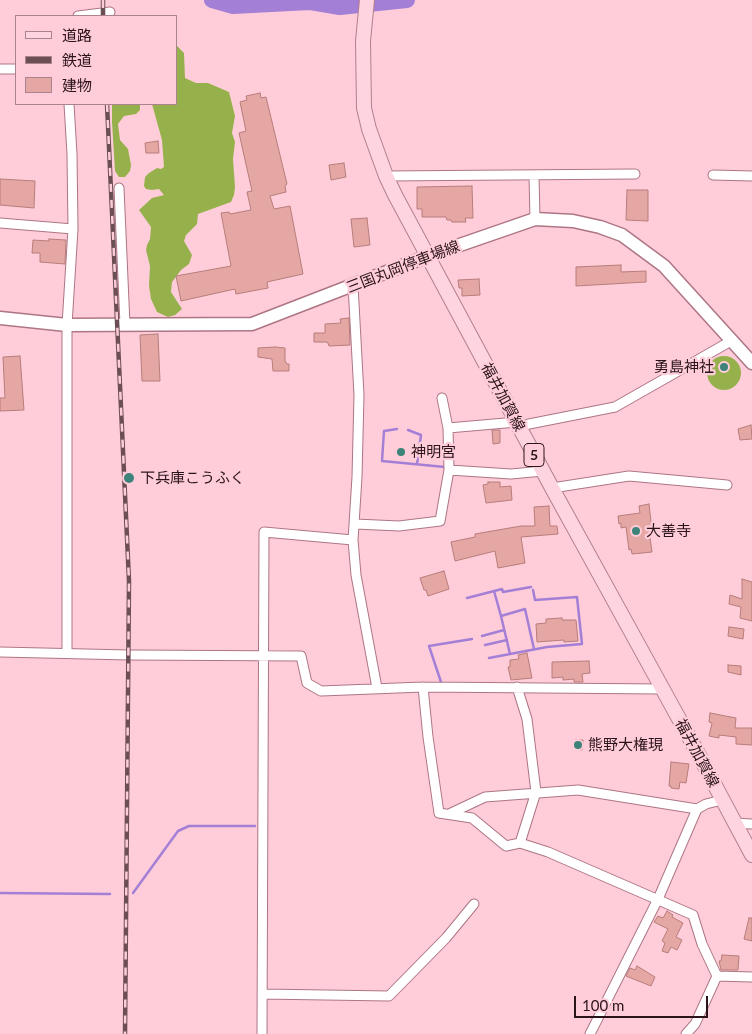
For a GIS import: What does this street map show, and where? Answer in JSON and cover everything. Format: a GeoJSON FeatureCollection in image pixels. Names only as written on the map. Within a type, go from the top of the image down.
{"type":"FeatureCollection","features":[{"type":"Feature","properties":{"kind":"main road","name":"福井加賀線"},"geometry":{"type":"LineString","coordinates":[[367,0],[363,41],[364,108],[368,129],[386,176],[552,488],[752,855]]}},
{"type":"Feature","properties":{"kind":"main road","name":"三国丸岡停車場線"},"geometry":{"type":"LineString","coordinates":[[0,318],[67,325],[252,324],[428,256],[535,219],[573,221],[600,227],[622,235],[664,266],[752,363]]}},
{"type":"Feature","properties":{"kind":"street"},"geometry":{"type":"LineString","coordinates":[[86,15],[110,12]]}},
{"type":"Feature","properties":{"kind":"street"},"geometry":{"type":"LineString","coordinates":[[0,69],[15,69]]}},
{"type":"Feature","properties":{"kind":"street"},"geometry":{"type":"LineString","coordinates":[[67,653],[67,325],[73,229],[69,105]]}},
{"type":"Feature","properties":{"kind":"street"},"geometry":{"type":"LineString","coordinates":[[386,176],[635,174]]}},
{"type":"Feature","properties":{"kind":"street"},"geometry":{"type":"LineString","coordinates":[[714,175],[752,176]]}},
{"type":"Feature","properties":{"kind":"street"},"geometry":{"type":"LineString","coordinates":[[534,176],[535,219]]}},
{"type":"Feature","properties":{"kind":"street"},"geometry":{"type":"LineString","coordinates":[[119,188],[124,325]]}},
{"type":"Feature","properties":{"kind":"street"},"geometry":{"type":"LineString","coordinates":[[0,223],[73,229]]}},
{"type":"Feature","properties":{"kind":"street"},"geometry":{"type":"LineString","coordinates":[[353,286],[359,395],[353,540],[356,575],[378,688]]}},
{"type":"Feature","properties":{"kind":"street"},"geometry":{"type":"LineString","coordinates":[[448,428],[518,424],[615,408],[731,342]]}},
{"type":"Feature","properties":{"kind":"street"},"geometry":{"type":"LineString","coordinates":[[355,524],[398,526],[440,521],[449,470],[448,428],[442,398]]}},
{"type":"Feature","properties":{"kind":"street"},"geometry":{"type":"LineString","coordinates":[[449,470],[512,474],[543,471]]}},
{"type":"Feature","properties":{"kind":"street"},"geometry":{"type":"LineString","coordinates":[[552,488],[629,476],[727,485]]}},
{"type":"Feature","properties":{"kind":"street"},"geometry":{"type":"LineString","coordinates":[[262,1034],[264,532],[353,540]]}},
{"type":"Feature","properties":{"kind":"street"},"geometry":{"type":"LineString","coordinates":[[0,652],[301,656],[308,683],[321,691],[423,687],[662,689]]}},
{"type":"Feature","properties":{"kind":"street"},"geometry":{"type":"LineString","coordinates":[[423,687],[428,737],[440,813],[472,818],[506,846],[520,843],[548,852],[693,915],[702,944],[717,976],[695,1024],[686,1034]]}},
{"type":"Feature","properties":{"kind":"street"},"geometry":{"type":"LineString","coordinates":[[517,687],[527,719],[536,792],[520,843]]}},
{"type":"Feature","properties":{"kind":"street"},"geometry":{"type":"LineString","coordinates":[[449,814],[485,797],[578,790],[697,809]]}},
{"type":"Feature","properties":{"kind":"street"},"geometry":{"type":"LineString","coordinates":[[590,1034],[658,899],[697,809],[706,804],[722,800]]}},
{"type":"Feature","properties":{"kind":"street"},"geometry":{"type":"LineString","coordinates":[[734,823],[752,824]]}},
{"type":"Feature","properties":{"kind":"street"},"geometry":{"type":"LineString","coordinates":[[262,994],[389,996],[446,938],[474,904]]}},
{"type":"Feature","properties":{"kind":"street"},"geometry":{"type":"LineString","coordinates":[[717,976],[752,977]]}},
{"type":"Feature","properties":{"kind":"green space"},"geometry":{"type":"Polygon","coordinates":[[[178,47],[184,53],[185,78],[196,83],[208,83],[229,92],[235,116],[232,133],[235,142],[233,159],[235,187],[231,202],[198,214],[197,224],[186,235],[184,241],[192,255],[189,264],[181,270],[172,282],[171,292],[182,309],[175,315],[168,317],[157,312],[151,299],[149,286],[150,266],[146,250],[150,239],[151,227],[139,210],[152,198],[164,195],[159,189],[146,189],[144,186],[145,177],[149,173],[157,168],[161,169],[164,167],[162,140],[152,105],[178,105],[178,47]]]}},
{"type":"Feature","properties":{"kind":"green space"},"geometry":{"type":"Polygon","coordinates":[[[112,105],[140,105],[140,110],[136,114],[124,116],[118,124],[120,140],[128,149],[131,165],[130,171],[125,177],[119,177],[115,171],[112,105]]]}},
{"type":"Feature","properties":{"kind":"green space"},"geometry":{"type":"Polygon","coordinates":[[[724,356],[736,361],[741,373],[736,385],[724,390],[712,385],[707,373],[712,361],[724,356]]]}},
{"type":"Feature","properties":{"kind":"building"},"geometry":{"type":"Polygon","coordinates":[[[260,93],[261,98],[266,97],[287,184],[285,186],[286,192],[270,196],[274,209],[290,206],[303,274],[267,282],[268,288],[236,294],[235,289],[181,301],[176,276],[231,266],[221,213],[229,212],[230,214],[251,210],[247,192],[252,191],[239,133],[246,131],[240,102],[247,100],[246,96],[260,93]]]}},
{"type":"Feature","properties":{"kind":"building"},"geometry":{"type":"Polygon","coordinates":[[[158,141],[159,153],[146,153],[145,143],[158,141]]]}},
{"type":"Feature","properties":{"kind":"building"},"geometry":{"type":"Polygon","coordinates":[[[344,163],[346,177],[331,180],[329,165],[344,163]]]}},
{"type":"Feature","properties":{"kind":"building"},"geometry":{"type":"Polygon","coordinates":[[[0,179],[35,181],[34,208],[0,205],[0,179]]]}},
{"type":"Feature","properties":{"kind":"building"},"geometry":{"type":"Polygon","coordinates":[[[472,186],[473,218],[465,218],[466,222],[452,222],[447,220],[446,217],[422,217],[422,209],[417,209],[417,187],[472,186]]]}},
{"type":"Feature","properties":{"kind":"building"},"geometry":{"type":"Polygon","coordinates":[[[627,190],[648,190],[648,221],[626,220],[627,190]]]}},
{"type":"Feature","properties":{"kind":"building"},"geometry":{"type":"Polygon","coordinates":[[[367,218],[370,245],[354,247],[351,219],[367,218]]]}},
{"type":"Feature","properties":{"kind":"building"},"geometry":{"type":"Polygon","coordinates":[[[49,239],[66,240],[65,264],[40,262],[40,253],[32,253],[33,240],[49,241],[49,239]]]}},
{"type":"Feature","properties":{"kind":"building"},"geometry":{"type":"Polygon","coordinates":[[[621,265],[621,272],[646,271],[646,282],[576,286],[576,267],[621,265]]]}},
{"type":"Feature","properties":{"kind":"building"},"geometry":{"type":"Polygon","coordinates":[[[479,279],[480,295],[462,296],[462,288],[459,288],[458,280],[479,279]]]}},
{"type":"Feature","properties":{"kind":"building"},"geometry":{"type":"Polygon","coordinates":[[[349,318],[350,345],[329,346],[326,342],[314,342],[314,333],[325,333],[325,324],[341,323],[340,319],[349,318]]]}},
{"type":"Feature","properties":{"kind":"building"},"geometry":{"type":"Polygon","coordinates":[[[158,334],[160,381],[142,381],[140,335],[158,334]]]}},
{"type":"Feature","properties":{"kind":"building"},"geometry":{"type":"Polygon","coordinates":[[[258,348],[285,348],[285,361],[289,364],[289,371],[273,371],[272,359],[258,357],[258,348]]]}},
{"type":"Feature","properties":{"kind":"building"},"geometry":{"type":"Polygon","coordinates":[[[20,356],[24,410],[0,411],[0,398],[5,398],[3,357],[20,356]]]}},
{"type":"Feature","properties":{"kind":"building"},"geometry":{"type":"Polygon","coordinates":[[[751,425],[752,439],[740,440],[738,429],[751,425]]]}},
{"type":"Feature","properties":{"kind":"building"},"geometry":{"type":"Polygon","coordinates":[[[492,430],[500,430],[500,443],[493,444],[492,430]]]}},
{"type":"Feature","properties":{"kind":"building"},"geometry":{"type":"Polygon","coordinates":[[[488,482],[500,482],[500,487],[511,486],[512,500],[486,503],[483,485],[488,484],[488,482]]]}},
{"type":"Feature","properties":{"kind":"building"},"geometry":{"type":"Polygon","coordinates":[[[649,504],[652,530],[649,530],[652,552],[632,554],[631,549],[629,550],[626,527],[621,528],[618,516],[640,513],[639,506],[649,504]]]}},
{"type":"Feature","properties":{"kind":"building"},"geometry":{"type":"Polygon","coordinates":[[[549,506],[550,526],[557,526],[558,534],[521,537],[525,563],[498,568],[495,551],[455,561],[451,542],[475,537],[475,534],[521,526],[535,526],[534,507],[549,506]]]}},
{"type":"Feature","properties":{"kind":"building"},"geometry":{"type":"Polygon","coordinates":[[[444,571],[449,589],[428,596],[420,578],[444,571]]]}},
{"type":"Feature","properties":{"kind":"building"},"geometry":{"type":"Polygon","coordinates":[[[742,579],[752,582],[752,621],[740,618],[741,607],[729,604],[730,595],[742,599],[742,579]]]}},
{"type":"Feature","properties":{"kind":"building"},"geometry":{"type":"Polygon","coordinates":[[[562,618],[562,620],[576,620],[578,641],[537,642],[536,624],[546,623],[546,619],[562,618]]]}},
{"type":"Feature","properties":{"kind":"building"},"geometry":{"type":"Polygon","coordinates":[[[729,627],[744,629],[743,639],[728,636],[729,627]]]}},
{"type":"Feature","properties":{"kind":"building"},"geometry":{"type":"Polygon","coordinates":[[[527,653],[532,678],[511,680],[508,667],[510,667],[510,660],[519,659],[518,655],[527,653]]]}},
{"type":"Feature","properties":{"kind":"building"},"geometry":{"type":"Polygon","coordinates":[[[589,661],[590,673],[582,674],[583,682],[574,682],[574,679],[563,680],[563,677],[552,678],[552,662],[589,661]]]}},
{"type":"Feature","properties":{"kind":"building"},"geometry":{"type":"Polygon","coordinates":[[[728,665],[741,666],[741,675],[728,672],[728,665]]]}},
{"type":"Feature","properties":{"kind":"building"},"geometry":{"type":"Polygon","coordinates":[[[710,713],[736,718],[735,728],[752,728],[752,745],[736,744],[736,737],[719,735],[719,738],[709,736],[712,723],[709,722],[710,713]]]}},
{"type":"Feature","properties":{"kind":"building"},"geometry":{"type":"Polygon","coordinates":[[[576,740],[583,740],[582,750],[576,749],[576,740]]]}},
{"type":"Feature","properties":{"kind":"building"},"geometry":{"type":"Polygon","coordinates":[[[671,762],[689,764],[686,783],[680,782],[679,789],[669,786],[671,762]]]}},
{"type":"Feature","properties":{"kind":"building"},"geometry":{"type":"Polygon","coordinates":[[[667,911],[673,915],[672,917],[683,923],[676,937],[682,940],[677,950],[671,947],[668,953],[662,951],[665,943],[662,941],[668,929],[654,922],[658,916],[663,918],[667,911]]]}},
{"type":"Feature","properties":{"kind":"building"},"geometry":{"type":"Polygon","coordinates":[[[749,918],[752,918],[752,941],[744,939],[749,918]]]}},
{"type":"Feature","properties":{"kind":"building"},"geometry":{"type":"Polygon","coordinates":[[[722,955],[739,956],[738,970],[721,970],[719,961],[721,961],[722,955]]]}},
{"type":"Feature","properties":{"kind":"building"},"geometry":{"type":"Polygon","coordinates":[[[637,966],[655,977],[651,986],[626,976],[630,968],[635,970],[637,966]]]}},
{"type":"Feature","properties":{"kind":"waterway"},"geometry":{"type":"LineString","coordinates":[[212,0],[233,6],[310,2],[340,7],[407,0]]}},
{"type":"Feature","properties":{"kind":"waterway"},"geometry":{"type":"LineString","coordinates":[[397,429],[384,431],[382,461],[445,467],[445,469]]}},
{"type":"Feature","properties":{"kind":"waterway"},"geometry":{"type":"LineString","coordinates":[[408,430],[421,435],[417,464]]}},
{"type":"Feature","properties":{"kind":"waterway"},"geometry":{"type":"LineString","coordinates":[[467,598],[502,589],[503,592],[531,587]]}},
{"type":"Feature","properties":{"kind":"waterway"},"geometry":{"type":"LineString","coordinates":[[489,658],[547,647],[582,644],[577,597],[535,600],[533,590]]}},
{"type":"Feature","properties":{"kind":"waterway"},"geometry":{"type":"LineString","coordinates":[[494,591],[501,616]]}},
{"type":"Feature","properties":{"kind":"waterway"},"geometry":{"type":"LineString","coordinates":[[510,654],[501,616],[525,609],[534,649]]}},
{"type":"Feature","properties":{"kind":"waterway"},"geometry":{"type":"LineString","coordinates":[[482,636],[504,630]]}},
{"type":"Feature","properties":{"kind":"waterway"},"geometry":{"type":"LineString","coordinates":[[441,682],[429,646],[472,639]]}},
{"type":"Feature","properties":{"kind":"waterway"},"geometry":{"type":"LineString","coordinates":[[485,645],[507,640]]}},
{"type":"Feature","properties":{"kind":"waterway"},"geometry":{"type":"LineString","coordinates":[[133,893],[178,831],[189,826],[255,826]]}},
{"type":"Feature","properties":{"kind":"waterway"},"geometry":{"type":"LineString","coordinates":[[0,893],[110,894]]}},
{"type":"Feature","properties":{"kind":"railway"},"geometry":{"type":"LineString","coordinates":[[103,0],[103,15]]}},
{"type":"Feature","properties":{"kind":"railway"},"geometry":{"type":"LineString","coordinates":[[107,105],[129,581],[125,1034]]}},
{"type":"Feature","properties":{"kind":"place","name":"勇島神社"},"geometry":{"type":"Point","coordinates":[724,367]}},
{"type":"Feature","properties":{"kind":"place","name":"神明宮"},"geometry":{"type":"Point","coordinates":[401,452]}},
{"type":"Feature","properties":{"kind":"place","name":"下兵庫こうふく"},"geometry":{"type":"Point","coordinates":[129,478]}},
{"type":"Feature","properties":{"kind":"place","name":"大善寺"},"geometry":{"type":"Point","coordinates":[636,531]}},
{"type":"Feature","properties":{"kind":"place","name":"熊野大権現"},"geometry":{"type":"Point","coordinates":[578,745]}}]}
